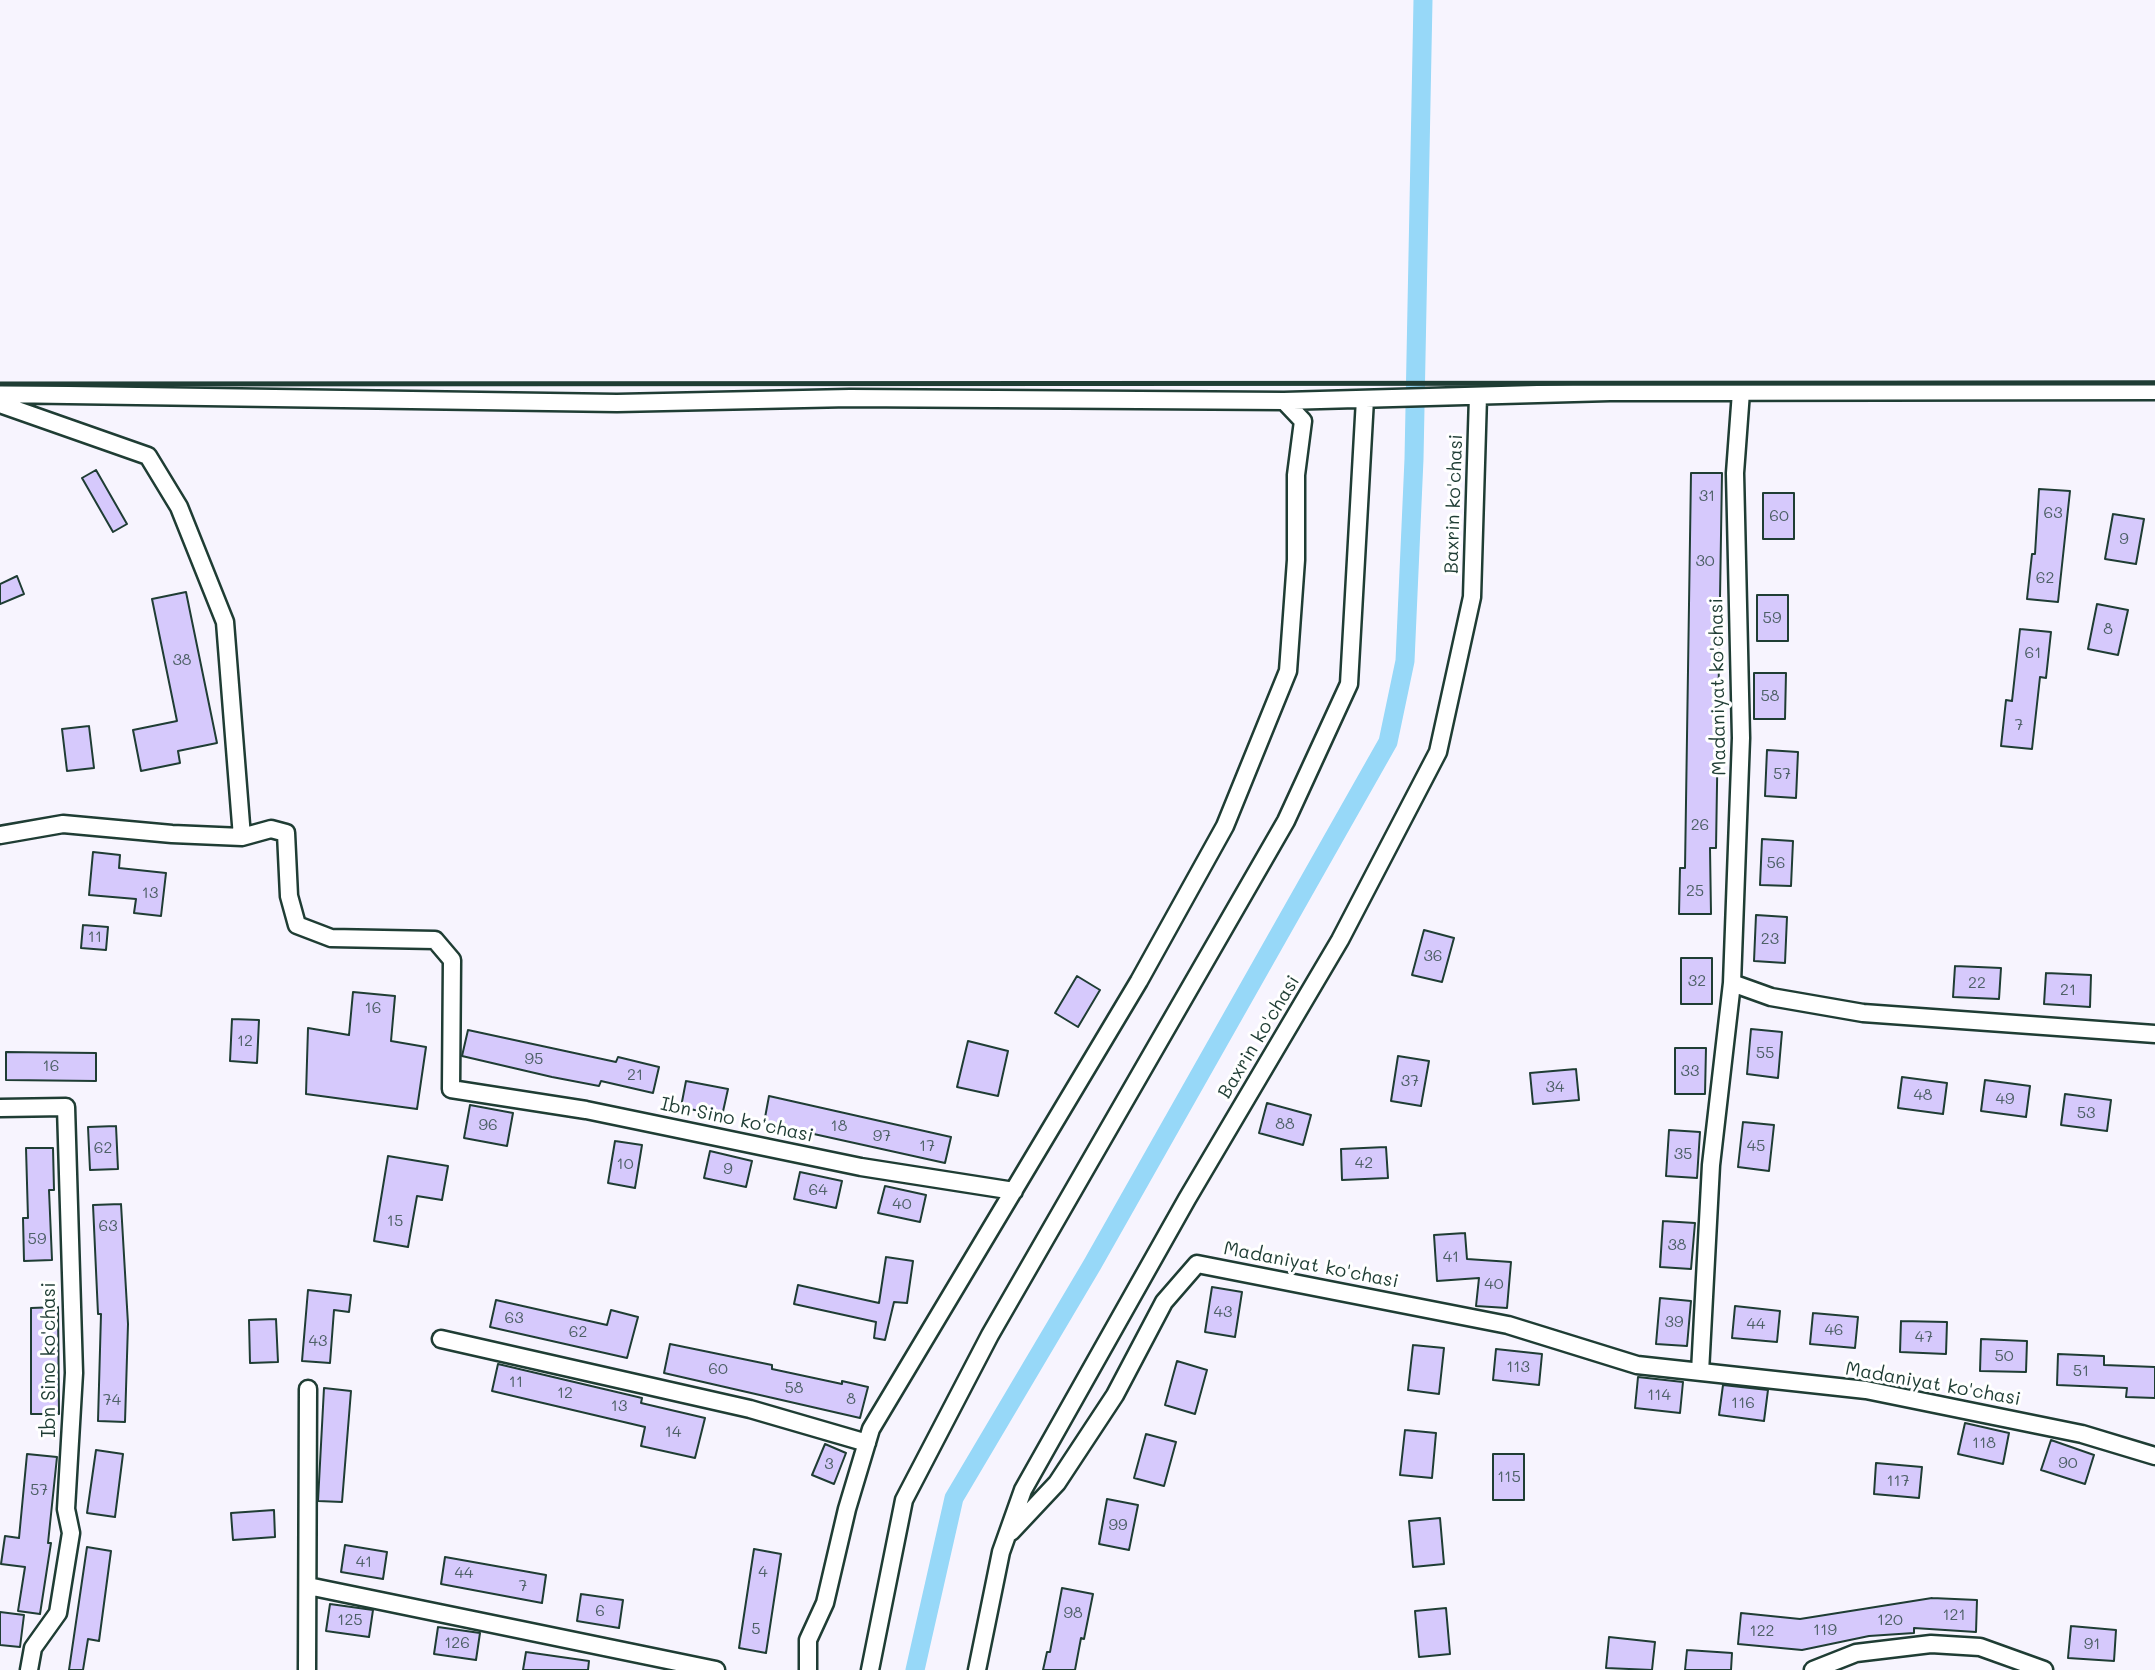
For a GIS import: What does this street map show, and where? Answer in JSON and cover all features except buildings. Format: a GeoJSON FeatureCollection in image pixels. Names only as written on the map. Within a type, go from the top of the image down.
{"type":"FeatureCollection","features":[{"type":"Feature","properties":{"kind":"street"},"geometry":{"type":"LineString","coordinates":[[0,394],[617,403],[849,398],[1284,401],[1741,392],[2155,391]]}},
{"type":"Feature","properties":{"kind":"street","name":"Madaniyat ko'chasi"},"geometry":{"type":"LineString","coordinates":[[1700,1372],[1711,1165],[1732,983],[1741,738],[1735,472],[1741,392]]}},
{"type":"Feature","properties":{"kind":"street","name":"Baxrin ko'chasi"},"geometry":{"type":"LineString","coordinates":[[977,1670],[1007,1536],[1023,1490],[1187,1199],[1340,940],[1438,752],[1472,597],[1478,396]]}},
{"type":"Feature","properties":{"kind":"street"},"geometry":{"type":"LineString","coordinates":[[870,1670],[904,1500],[990,1335],[1286,821],[1349,684],[1365,399]]}},
{"type":"Feature","properties":{"kind":"street"},"geometry":{"type":"LineString","coordinates":[[808,1670],[808,1640],[825,1603],[847,1509],[871,1429],[951,1291],[1139,981],[1225,826],[1288,671],[1296,560],[1296,475],[1303,421],[1284,401]]}},
{"type":"Feature","properties":{"kind":"street"},"geometry":{"type":"LineString","coordinates":[[0,404],[148,456],[179,507],[225,622],[242,836],[63,824],[0,835]]}},
{"type":"Feature","properties":{"kind":"street","name":"Ibn Sino ko'chasi"},"geometry":{"type":"LineString","coordinates":[[242,836],[271,830],[286,833],[289,896],[297,925],[331,939],[435,940],[452,960],[451,1089],[586,1110],[861,1167],[1014,1191]]}},
{"type":"Feature","properties":{"kind":"street"},"geometry":{"type":"LineString","coordinates":[[1732,983],[1771,997],[1863,1013],[2155,1034]]}},
{"type":"Feature","properties":{"kind":"street","name":"Ibn Sino ko'chasi"},"geometry":{"type":"LineString","coordinates":[[0,1108],[66,1107],[74,1373],[66,1508],[71,1533],[58,1613],[33,1648],[29,1670]]}},
{"type":"Feature","properties":{"kind":"street","name":"Madaniyat ko'chasi"},"geometry":{"type":"LineString","coordinates":[[1007,1536],[1057,1483],[1115,1395],[1164,1302],[1197,1264],[1508,1325],[1637,1365],[1866,1390],[2082,1434],[2155,1456]]}},
{"type":"Feature","properties":{"kind":"street"},"geometry":{"type":"LineString","coordinates":[[441,1339],[750,1409],[867,1443]]}},
{"type":"Feature","properties":{"kind":"street"},"geometry":{"type":"LineString","coordinates":[[307,1670],[308,1390]]}},
{"type":"Feature","properties":{"kind":"street"},"geometry":{"type":"LineString","coordinates":[[308,1586],[716,1670]]}},
{"type":"Feature","properties":{"kind":"street"},"geometry":{"type":"LineString","coordinates":[[1813,1670],[1856,1653],[1931,1644],[1980,1647],[2044,1670]]}},
{"type":"Feature","properties":{"kind":"waterway"},"geometry":{"type":"LineString","coordinates":[[915,1670],[954,1498],[1092,1265],[1388,742],[1405,661],[1414,459],[1423,0]]}},
{"type":"Feature","properties":{"kind":"railway"},"geometry":{"type":"LineString","coordinates":[[0,384],[2155,383]]}}]}
